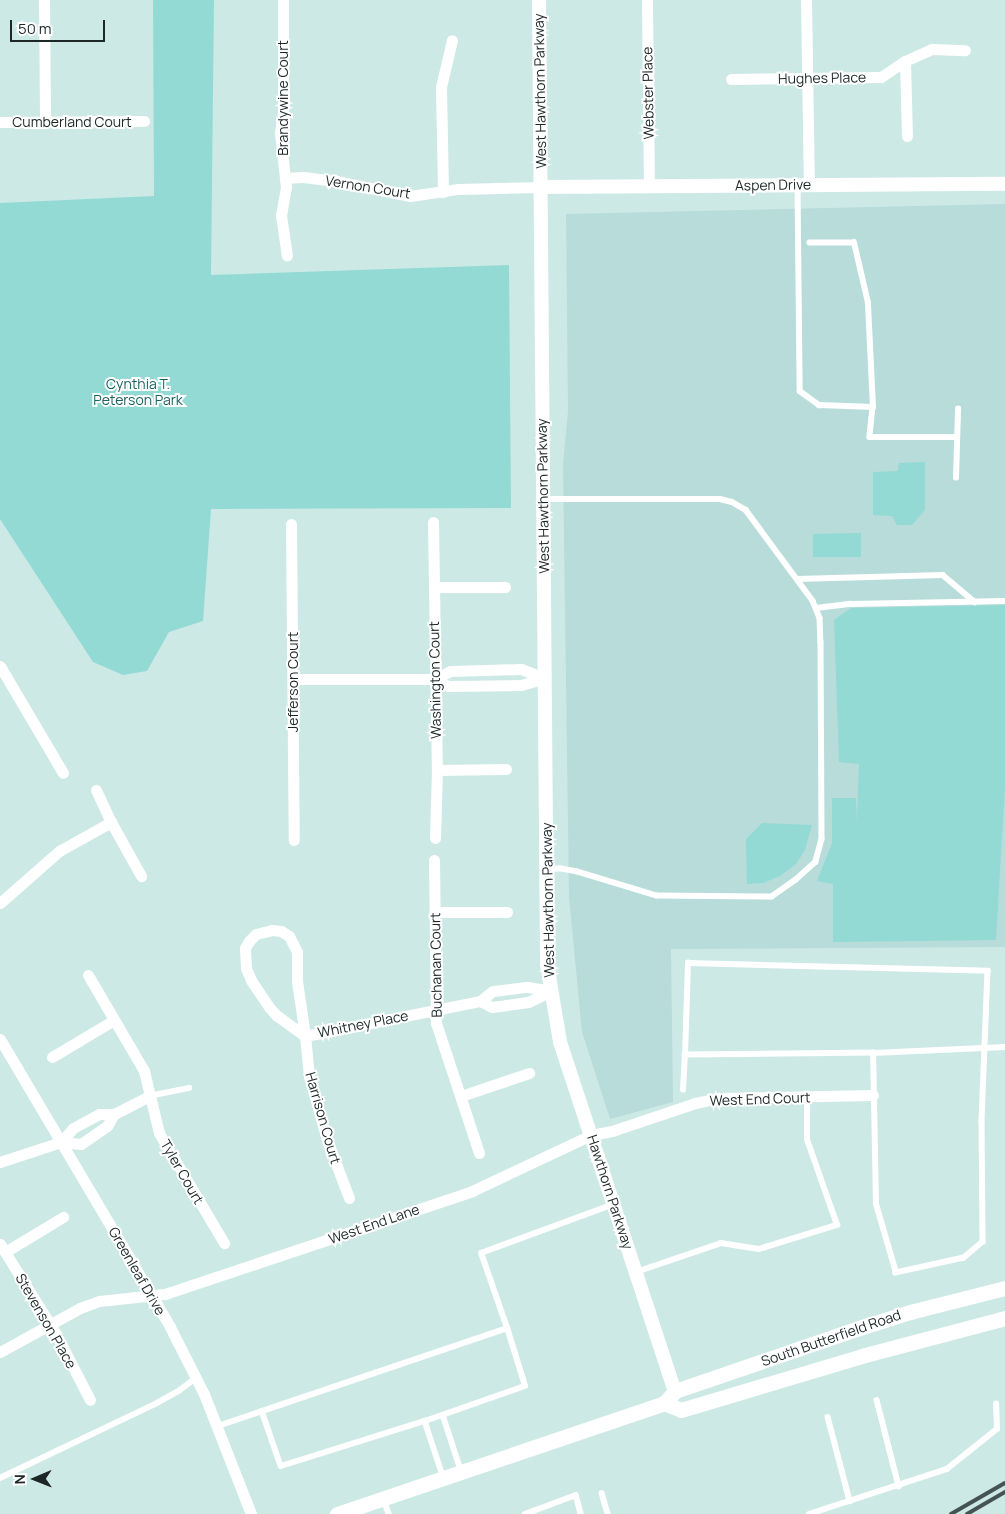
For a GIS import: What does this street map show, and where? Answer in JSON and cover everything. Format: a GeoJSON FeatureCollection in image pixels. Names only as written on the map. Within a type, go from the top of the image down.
{"type":"FeatureCollection","features":[{"type":"Feature","properties":{"kind":"main road","name":"South Butterfield Road"},"geometry":{"type":"LineString","coordinates":[[337,1514],[664,1403],[675,1391],[910,1312],[1005,1288]]}},
{"type":"Feature","properties":{"kind":"main road","name":"South Butterfield Road"},"geometry":{"type":"LineString","coordinates":[[664,1403],[681,1410],[865,1355],[1005,1318]]}},
{"type":"Feature","properties":{"kind":"street"},"geometry":{"type":"LineString","coordinates":[[44,0],[45,122]]}},
{"type":"Feature","properties":{"kind":"street","name":"Brandywine Court"},"geometry":{"type":"LineString","coordinates":[[283,0],[283,112],[280,133],[286,187],[281,215],[287,256]]}},
{"type":"Feature","properties":{"kind":"street","name":"West Hawthorn Parkway"},"geometry":{"type":"LineString","coordinates":[[539,0],[547,964],[551,991]]}},
{"type":"Feature","properties":{"kind":"street","name":"Webster Place"},"geometry":{"type":"LineString","coordinates":[[647,0],[649,186]]}},
{"type":"Feature","properties":{"kind":"street"},"geometry":{"type":"LineString","coordinates":[[803,184],[807,78],[806,0]]}},
{"type":"Feature","properties":{"kind":"street"},"geometry":{"type":"LineString","coordinates":[[443,192],[441,87],[452,40]]}},
{"type":"Feature","properties":{"kind":"street","name":"Hughes Place"},"geometry":{"type":"LineString","coordinates":[[731,79],[881,77],[905,61],[932,49],[964,50]]}},
{"type":"Feature","properties":{"kind":"street"},"geometry":{"type":"LineString","coordinates":[[905,61],[907,136]]}},
{"type":"Feature","properties":{"kind":"street","name":"Cumberland Court"},"geometry":{"type":"LineString","coordinates":[[0,122],[144,121]]}},
{"type":"Feature","properties":{"kind":"street","name":"Vernon Court"},"geometry":{"type":"LineString","coordinates":[[284,178],[303,177],[336,181],[400,195],[484,188],[541,187]]}},
{"type":"Feature","properties":{"kind":"street","name":"Aspen Drive"},"geometry":{"type":"LineString","coordinates":[[541,187],[1005,184]]}},
{"type":"Feature","properties":{"kind":"street","name":"Washington Court"},"geometry":{"type":"LineString","coordinates":[[433,522],[437,770],[435,838]]}},
{"type":"Feature","properties":{"kind":"street","name":"Jefferson Court"},"geometry":{"type":"LineString","coordinates":[[291,524],[294,840]]}},
{"type":"Feature","properties":{"kind":"street"},"geometry":{"type":"LineString","coordinates":[[435,587],[505,587]]}},
{"type":"Feature","properties":{"kind":"street"},"geometry":{"type":"LineString","coordinates":[[0,666],[63,773]]}},
{"type":"Feature","properties":{"kind":"street"},"geometry":{"type":"LineString","coordinates":[[293,679],[435,678],[448,686],[521,685],[545,678]]}},
{"type":"Feature","properties":{"kind":"street"},"geometry":{"type":"LineString","coordinates":[[437,770],[506,769]]}},
{"type":"Feature","properties":{"kind":"street"},"geometry":{"type":"LineString","coordinates":[[96,790],[111,822],[141,876]]}},
{"type":"Feature","properties":{"kind":"street"},"geometry":{"type":"LineString","coordinates":[[0,903],[59,851],[111,822]]}},
{"type":"Feature","properties":{"kind":"street","name":"Buchanan Court"},"geometry":{"type":"LineString","coordinates":[[434,860],[436,1023],[479,1153]]}},
{"type":"Feature","properties":{"kind":"street"},"geometry":{"type":"LineString","coordinates":[[434,912],[507,912]]}},
{"type":"Feature","properties":{"kind":"street","name":"Harrison Court"},"geometry":{"type":"LineString","coordinates":[[305,1036],[277,1016],[251,980],[244,958],[245,948],[256,934],[272,930],[281,931],[293,942],[297,952],[297,981],[305,1036],[309,1076],[328,1140],[349,1198]]}},
{"type":"Feature","properties":{"kind":"street","name":"Tyler Court"},"geometry":{"type":"LineString","coordinates":[[88,975],[144,1071],[159,1133],[224,1243]]}},
{"type":"Feature","properties":{"kind":"street","name":"Whitney Place"},"geometry":{"type":"LineString","coordinates":[[305,1036],[436,1008],[480,1001],[492,1007],[528,1002],[551,991]]}},
{"type":"Feature","properties":{"kind":"street","name":"Hawthorn Parkway"},"geometry":{"type":"LineString","coordinates":[[551,991],[560,1042],[675,1391]]}},
{"type":"Feature","properties":{"kind":"street"},"geometry":{"type":"LineString","coordinates":[[52,1057],[114,1020]]}},
{"type":"Feature","properties":{"kind":"street","name":"Greenleaf Drive"},"geometry":{"type":"LineString","coordinates":[[0,1040],[152,1295],[196,1378],[218,1426],[251,1514]]}},
{"type":"Feature","properties":{"kind":"street"},"geometry":{"type":"LineString","coordinates":[[461,1096],[529,1073]]}},
{"type":"Feature","properties":{"kind":"street","name":"West End Court"},"geometry":{"type":"LineString","coordinates":[[591,1135],[695,1103],[718,1098],[873,1095]]}},
{"type":"Feature","properties":{"kind":"street"},"geometry":{"type":"LineString","coordinates":[[60,1142],[72,1128],[100,1114],[114,1114],[149,1096]]}},
{"type":"Feature","properties":{"kind":"street"},"geometry":{"type":"LineString","coordinates":[[0,1162],[60,1142],[81,1144],[108,1126],[114,1114]]}},
{"type":"Feature","properties":{"kind":"street","name":"West End Lane"},"geometry":{"type":"LineString","coordinates":[[0,1352],[80,1308],[98,1302],[165,1294],[472,1191],[591,1135]]}},
{"type":"Feature","properties":{"kind":"street"},"geometry":{"type":"LineString","coordinates":[[2,1248],[63,1217]]}},
{"type":"Feature","properties":{"kind":"street","name":"Stevenson Place"},"geometry":{"type":"LineString","coordinates":[[2,1248],[49,1325],[90,1400]]}},
{"type":"Feature","properties":{"kind":"lane"},"geometry":{"type":"LineString","coordinates":[[803,184],[800,391],[819,405],[873,407]]}},
{"type":"Feature","properties":{"kind":"lane"},"geometry":{"type":"LineString","coordinates":[[810,243],[854,243],[862,267],[869,312],[873,407],[870,437],[956,437]]}},
{"type":"Feature","properties":{"kind":"lane"},"geometry":{"type":"LineString","coordinates":[[956,478],[958,409]]}},
{"type":"Feature","properties":{"kind":"lane"},"geometry":{"type":"LineString","coordinates":[[543,499],[720,499],[732,502],[746,510],[797,579],[816,608],[820,618],[822,839],[816,862],[796,880],[772,897],[657,896],[561,868],[546,869]]}},
{"type":"Feature","properties":{"kind":"lane"},"geometry":{"type":"LineString","coordinates":[[797,579],[943,575],[975,602]]}},
{"type":"Feature","properties":{"kind":"lane"},"geometry":{"type":"LineString","coordinates":[[816,608],[851,604],[1005,601]]}},
{"type":"Feature","properties":{"kind":"lane"},"geometry":{"type":"LineString","coordinates":[[683,1090],[688,963],[988,971],[982,1121],[983,1242],[964,1258],[896,1273],[876,1204],[873,1053]]}},
{"type":"Feature","properties":{"kind":"lane"},"geometry":{"type":"LineString","coordinates":[[685,1055],[873,1053],[986,1050],[1005,1047]]}},
{"type":"Feature","properties":{"kind":"lane"},"geometry":{"type":"LineString","coordinates":[[149,1096],[189,1088]]}},
{"type":"Feature","properties":{"kind":"lane"},"geometry":{"type":"LineString","coordinates":[[636,1272],[721,1243],[758,1249],[837,1225],[807,1140],[807,1097]]}},
{"type":"Feature","properties":{"kind":"lane"},"geometry":{"type":"LineString","coordinates":[[262,1411],[281,1466],[426,1421],[525,1386],[481,1252],[614,1204]]}},
{"type":"Feature","properties":{"kind":"lane"},"geometry":{"type":"LineString","coordinates":[[218,1426],[507,1328]]}},
{"type":"Feature","properties":{"kind":"lane"},"geometry":{"type":"LineString","coordinates":[[0,1478],[157,1403],[196,1378]]}},
{"type":"Feature","properties":{"kind":"lane"},"geometry":{"type":"LineString","coordinates":[[877,1400],[899,1486]]}},
{"type":"Feature","properties":{"kind":"lane"},"geometry":{"type":"LineString","coordinates":[[809,1514],[947,1469],[997,1429],[996,1404]]}},
{"type":"Feature","properties":{"kind":"lane"},"geometry":{"type":"LineString","coordinates":[[444,1415],[462,1472]]}},
{"type":"Feature","properties":{"kind":"lane"},"geometry":{"type":"LineString","coordinates":[[828,1418],[850,1501]]}},
{"type":"Feature","properties":{"kind":"lane"},"geometry":{"type":"LineString","coordinates":[[426,1421],[444,1478]]}},
{"type":"Feature","properties":{"kind":"lane"},"geometry":{"type":"LineString","coordinates":[[602,1493],[608,1514]]}},
{"type":"Feature","properties":{"kind":"lane"},"geometry":{"type":"LineString","coordinates":[[525,1514],[576,1495],[581,1514]]}},
{"type":"Feature","properties":{"kind":"lane"},"geometry":{"type":"LineString","coordinates":[[383,1498],[389,1514]]}},
{"type":"Feature","properties":{"kind":"shaded area"},"geometry":{"type":"Polygon","coordinates":[[[1005,204],[1005,947],[671,949],[673,1102],[610,1119],[582,1032],[569,897],[563,465],[568,411],[566,214],[1005,204]]]}},
{"type":"Feature","properties":{"kind":"green space","name":"Cynthia T. Peterson Park"},"geometry":{"type":"Polygon","coordinates":[[[153,0],[214,0],[211,275],[509,265],[511,508],[211,509],[203,621],[169,632],[147,671],[123,675],[93,662],[0,519],[0,203],[154,196],[153,0]]]}},
{"type":"Feature","properties":{"kind":"green space"},"geometry":{"type":"Polygon","coordinates":[[[925,462],[925,510],[912,525],[897,525],[892,516],[873,515],[873,472],[898,471],[899,463],[925,462]]]}},
{"type":"Feature","properties":{"kind":"green space"},"geometry":{"type":"Polygon","coordinates":[[[861,533],[861,557],[813,557],[813,534],[861,533]]]}},
{"type":"Feature","properties":{"kind":"green space"},"geometry":{"type":"Polygon","coordinates":[[[1005,605],[1005,785],[996,940],[833,942],[833,884],[817,881],[832,843],[832,798],[856,798],[857,823],[859,764],[839,762],[834,620],[851,608],[1005,605]]]}},
{"type":"Feature","properties":{"kind":"green space"},"geometry":{"type":"Polygon","coordinates":[[[762,823],[812,825],[805,850],[796,864],[780,876],[763,883],[747,884],[746,839],[762,823]]]}},
{"type":"Feature","properties":{"kind":"railway"},"geometry":{"type":"LineString","coordinates":[[951,1514],[1005,1483]]}},
{"type":"Feature","properties":{"kind":"railway"},"geometry":{"type":"LineString","coordinates":[[967,1514],[1005,1492]]}}]}
